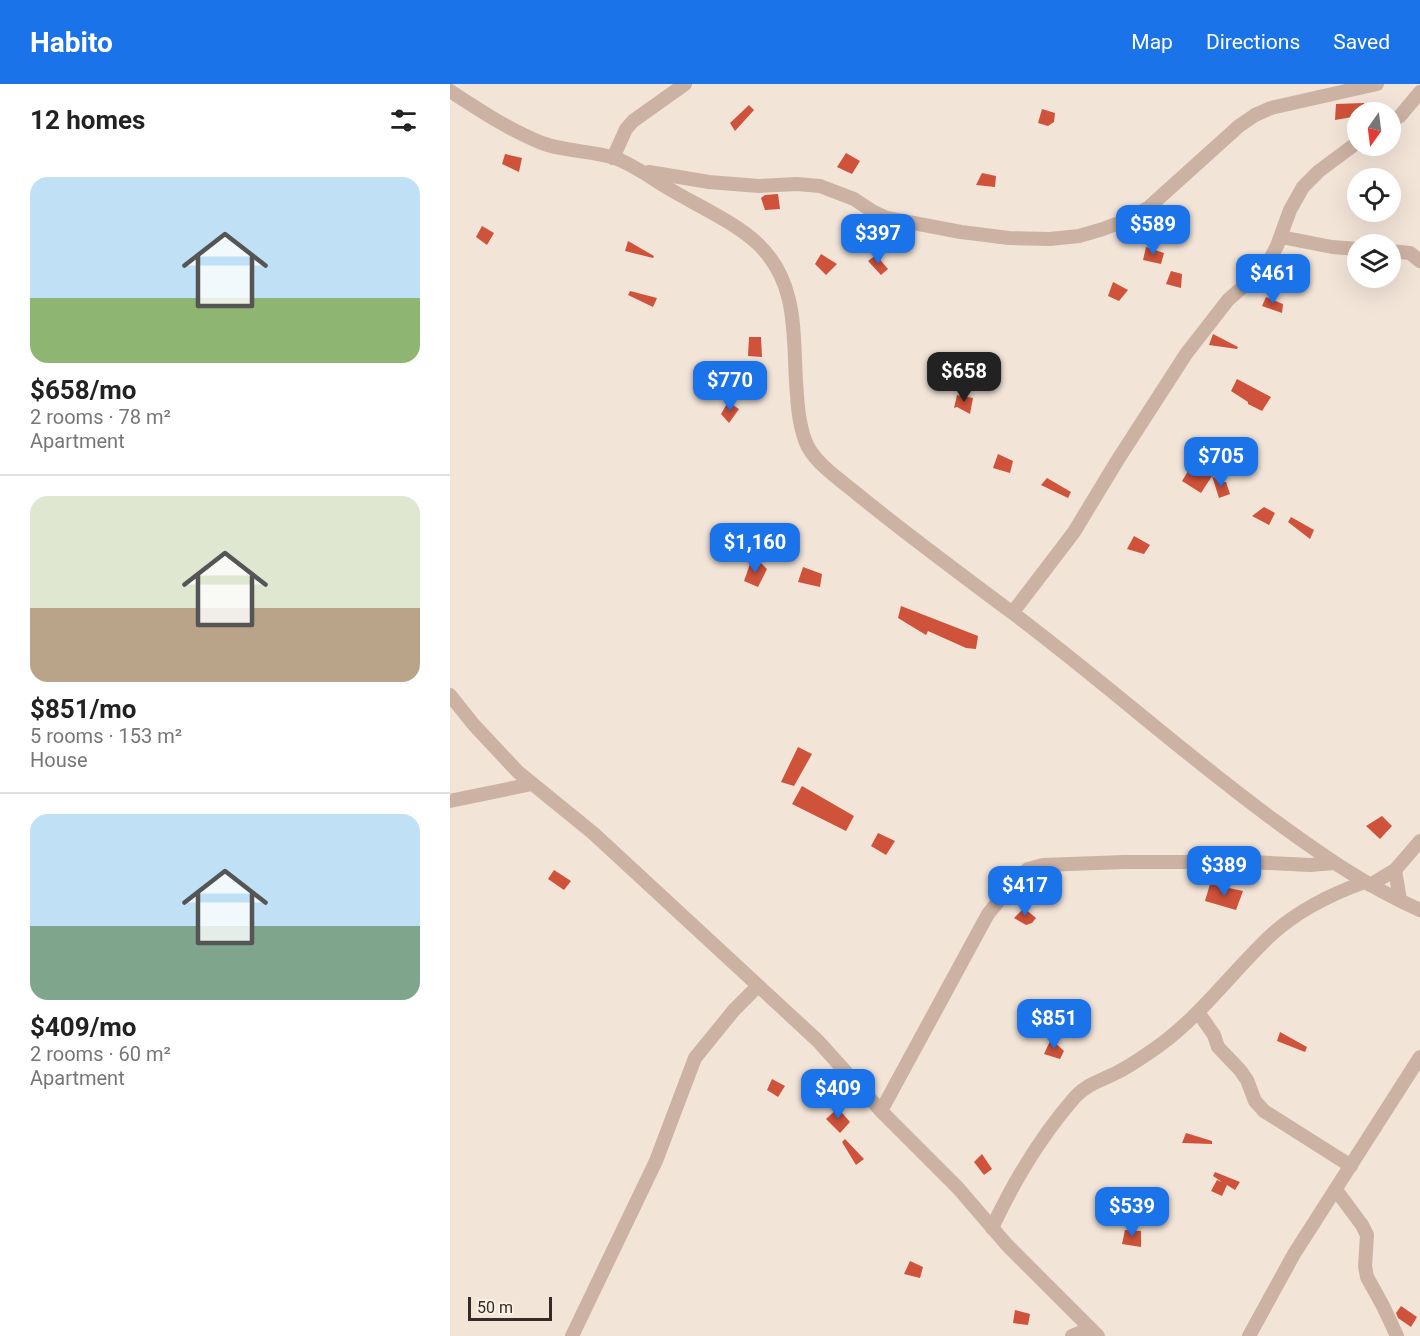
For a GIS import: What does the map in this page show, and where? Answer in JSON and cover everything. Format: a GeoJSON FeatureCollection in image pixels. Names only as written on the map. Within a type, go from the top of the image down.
{"type":"FeatureCollection","features":[{"type":"Feature","properties":{"kind":"street"},"geometry":{"type":"LineString","coordinates":[[613,158],[626,129],[633,121],[685,84]]}},
{"type":"Feature","properties":{"kind":"street"},"geometry":{"type":"LineString","coordinates":[[640,170],[709,182],[759,186],[797,184],[820,186],[855,199],[887,218],[961,232],[1009,238],[1050,239],[1079,236],[1124,221],[1148,208],[1239,126],[1255,115],[1271,108],[1377,84]]}},
{"type":"Feature","properties":{"kind":"street"},"geometry":{"type":"LineString","coordinates":[[450,91],[513,130],[540,143],[613,158],[640,170],[756,242],[781,272],[791,305],[801,426],[808,447],[816,458],[875,508],[1013,612],[1222,781],[1334,863],[1420,910]]}},
{"type":"Feature","properties":{"kind":"street"},"geometry":{"type":"LineString","coordinates":[[1401,115],[1420,92]]}},
{"type":"Feature","properties":{"kind":"street"},"geometry":{"type":"LineString","coordinates":[[1013,612],[1074,532],[1186,354],[1228,300],[1263,269],[1270,259],[1281,237],[1290,210],[1303,187],[1319,171],[1347,150]]}},
{"type":"Feature","properties":{"kind":"street"},"geometry":{"type":"LineString","coordinates":[[1281,237],[1347,248]]}},
{"type":"Feature","properties":{"kind":"street"},"geometry":{"type":"LineString","coordinates":[[1401,252],[1410,253],[1420,261]]}},
{"type":"Feature","properties":{"kind":"street"},"geometry":{"type":"LineString","coordinates":[[450,695],[474,725],[532,784],[593,833],[818,1041],[881,1111],[958,1188],[992,1228],[1093,1333]]}},
{"type":"Feature","properties":{"kind":"street"},"geometry":{"type":"LineString","coordinates":[[450,801],[532,784]]}},
{"type":"Feature","properties":{"kind":"street"},"geometry":{"type":"LineString","coordinates":[[992,1228],[1010,1188],[1057,1119],[1077,1095],[1091,1083],[1113,1074],[1160,1045],[1198,1012],[1271,935],[1326,897],[1367,883],[1395,870],[1420,841]]}},
{"type":"Feature","properties":{"kind":"street"},"geometry":{"type":"LineString","coordinates":[[881,1111],[988,914],[1017,879],[1029,869],[1043,865],[1102,862],[1250,862],[1310,865],[1334,863]]}},
{"type":"Feature","properties":{"kind":"street"},"geometry":{"type":"LineString","coordinates":[[1395,870],[1400,900]]}},
{"type":"Feature","properties":{"kind":"street"},"geometry":{"type":"LineString","coordinates":[[572,1336],[656,1161],[695,1058],[734,1010],[758,986]]}},
{"type":"Feature","properties":{"kind":"street"},"geometry":{"type":"LineString","coordinates":[[1198,1012],[1214,1035],[1218,1047],[1243,1075],[1255,1101],[1264,1111],[1351,1166]]}},
{"type":"Feature","properties":{"kind":"street"},"geometry":{"type":"LineString","coordinates":[[1249,1336],[1294,1254],[1420,1057]]}},
{"type":"Feature","properties":{"kind":"street"},"geometry":{"type":"LineString","coordinates":[[1336,1190],[1367,1235],[1366,1277],[1397,1336]]}},
{"type":"Feature","properties":{"kind":"street"},"geometry":{"type":"LineString","coordinates":[[1072,1336],[1093,1333]]}},
{"type":"Feature","properties":{"kind":"building"},"geometry":{"type":"Polygon","coordinates":[[[1336,104],[1347,104],[1347,118],[1335,120],[1336,104]]]}},
{"type":"Feature","properties":{"kind":"building"},"geometry":{"type":"Polygon","coordinates":[[[749,105],[754,110],[735,131],[730,123],[749,105]]]}},
{"type":"Feature","properties":{"kind":"building"},"geometry":{"type":"Polygon","coordinates":[[[1042,109],[1055,113],[1054,122],[1048,126],[1038,123],[1042,109]]]}},
{"type":"Feature","properties":{"kind":"building"},"geometry":{"type":"Polygon","coordinates":[[[846,153],[860,161],[852,174],[837,167],[846,153]]]}},
{"type":"Feature","properties":{"kind":"building"},"geometry":{"type":"Polygon","coordinates":[[[505,154],[522,158],[519,172],[502,164],[505,154]]]}},
{"type":"Feature","properties":{"kind":"building"},"geometry":{"type":"Polygon","coordinates":[[[982,173],[996,176],[995,187],[976,185],[982,173]]]}},
{"type":"Feature","properties":{"kind":"building"},"geometry":{"type":"Polygon","coordinates":[[[778,194],[780,209],[765,210],[761,198],[765,195],[778,194]]]}},
{"type":"Feature","properties":{"kind":"building"},"geometry":{"type":"Polygon","coordinates":[[[482,226],[494,233],[487,245],[476,237],[482,226]]]}},
{"type":"Feature","properties":{"kind":"building"},"geometry":{"type":"Polygon","coordinates":[[[628,241],[654,256],[653,258],[625,251],[628,241]]]}},
{"type":"Feature","properties":{"kind":"building"},"geometry":{"type":"Polygon","coordinates":[[[1146,247],[1164,253],[1161,264],[1143,260],[1146,247]]]}},
{"type":"Feature","properties":{"kind":"building"},"geometry":{"type":"Polygon","coordinates":[[[821,254],[837,264],[826,275],[815,264],[821,254]]]}},
{"type":"Feature","properties":{"kind":"building"},"geometry":{"type":"Polygon","coordinates":[[[876,255],[888,269],[881,275],[868,261],[876,255]]]}},
{"type":"Feature","properties":{"kind":"building"},"geometry":{"type":"Polygon","coordinates":[[[1171,271],[1182,274],[1181,288],[1166,284],[1171,271]]]}},
{"type":"Feature","properties":{"kind":"building"},"geometry":{"type":"Polygon","coordinates":[[[1113,282],[1128,290],[1119,301],[1108,296],[1113,282]]]}},
{"type":"Feature","properties":{"kind":"building"},"geometry":{"type":"Polygon","coordinates":[[[630,291],[657,298],[653,307],[628,295],[630,291]]]}},
{"type":"Feature","properties":{"kind":"building"},"geometry":{"type":"Polygon","coordinates":[[[1266,297],[1283,304],[1282,313],[1262,306],[1266,297]]]}},
{"type":"Feature","properties":{"kind":"building"},"geometry":{"type":"Polygon","coordinates":[[[1213,334],[1238,347],[1237,349],[1209,345],[1213,334]]]}},
{"type":"Feature","properties":{"kind":"building"},"geometry":{"type":"Polygon","coordinates":[[[749,337],[761,337],[762,357],[748,356],[749,337]]]}},
{"type":"Feature","properties":{"kind":"building"},"geometry":{"type":"Polygon","coordinates":[[[1237,379],[1271,397],[1262,411],[1231,391],[1237,379]]]}},
{"type":"Feature","properties":{"kind":"building"},"geometry":{"type":"Polygon","coordinates":[[[957,395],[973,398],[970,414],[957,407],[954,408],[957,395]]]}},
{"type":"Feature","properties":{"kind":"building"},"geometry":{"type":"Polygon","coordinates":[[[728,402],[739,409],[729,423],[721,414],[728,402]]]}},
{"type":"Feature","properties":{"kind":"building"},"geometry":{"type":"Polygon","coordinates":[[[998,454],[1013,461],[1010,473],[993,468],[998,454]]]}},
{"type":"Feature","properties":{"kind":"building"},"geometry":{"type":"Polygon","coordinates":[[[1193,463],[1212,476],[1201,493],[1182,481],[1193,463]]]}},
{"type":"Feature","properties":{"kind":"building"},"geometry":{"type":"Polygon","coordinates":[[[1212,476],[1221,482],[1226,482],[1230,494],[1219,498],[1212,476]]]}},
{"type":"Feature","properties":{"kind":"building"},"geometry":{"type":"Polygon","coordinates":[[[1047,478],[1071,492],[1068,498],[1041,485],[1047,478]]]}},
{"type":"Feature","properties":{"kind":"building"},"geometry":{"type":"Polygon","coordinates":[[[1264,507],[1275,513],[1269,525],[1252,516],[1264,507]]]}},
{"type":"Feature","properties":{"kind":"building"},"geometry":{"type":"Polygon","coordinates":[[[1291,517],[1314,530],[1310,539],[1288,522],[1291,517]]]}},
{"type":"Feature","properties":{"kind":"building"},"geometry":{"type":"Polygon","coordinates":[[[1134,536],[1150,545],[1144,554],[1127,549],[1134,536]]]}},
{"type":"Feature","properties":{"kind":"building"},"geometry":{"type":"Polygon","coordinates":[[[759,561],[767,569],[758,587],[744,581],[750,564],[759,561]]]}},
{"type":"Feature","properties":{"kind":"building"},"geometry":{"type":"Polygon","coordinates":[[[803,567],[822,574],[820,587],[798,582],[803,567]]]}},
{"type":"Feature","properties":{"kind":"building"},"geometry":{"type":"Polygon","coordinates":[[[901,606],[978,636],[976,649],[966,648],[928,631],[926,635],[898,618],[901,606]]]}},
{"type":"Feature","properties":{"kind":"building"},"geometry":{"type":"Polygon","coordinates":[[[798,747],[812,754],[794,786],[781,782],[798,747]]]}},
{"type":"Feature","properties":{"kind":"building"},"geometry":{"type":"Polygon","coordinates":[[[802,786],[854,816],[846,831],[792,804],[802,786]]]}},
{"type":"Feature","properties":{"kind":"building"},"geometry":{"type":"Polygon","coordinates":[[[1382,816],[1392,826],[1380,839],[1366,826],[1382,816]]]}},
{"type":"Feature","properties":{"kind":"building"},"geometry":{"type":"Polygon","coordinates":[[[878,833],[895,841],[886,855],[871,846],[878,833]]]}},
{"type":"Feature","properties":{"kind":"building"},"geometry":{"type":"Polygon","coordinates":[[[554,870],[571,881],[564,890],[548,879],[554,870]]]}},
{"type":"Feature","properties":{"kind":"building"},"geometry":{"type":"Polygon","coordinates":[[[1210,884],[1243,891],[1236,910],[1205,901],[1210,884]]]}},
{"type":"Feature","properties":{"kind":"building"},"geometry":{"type":"Polygon","coordinates":[[[1024,908],[1036,918],[1032,923],[1026,925],[1014,918],[1024,908]]]}},
{"type":"Feature","properties":{"kind":"building"},"geometry":{"type":"Polygon","coordinates":[[[1280,1032],[1307,1047],[1305,1052],[1277,1041],[1280,1032]]]}},
{"type":"Feature","properties":{"kind":"building"},"geometry":{"type":"Polygon","coordinates":[[[1051,1039],[1064,1051],[1060,1059],[1044,1054],[1051,1039]]]}},
{"type":"Feature","properties":{"kind":"building"},"geometry":{"type":"Polygon","coordinates":[[[772,1079],[785,1086],[778,1097],[767,1090],[772,1079]]]}},
{"type":"Feature","properties":{"kind":"building"},"geometry":{"type":"Polygon","coordinates":[[[838,1108],[850,1122],[840,1133],[826,1119],[838,1108]]]}},
{"type":"Feature","properties":{"kind":"building"},"geometry":{"type":"Polygon","coordinates":[[[1186,1133],[1212,1141],[1212,1144],[1182,1143],[1186,1133]]]}},
{"type":"Feature","properties":{"kind":"building"},"geometry":{"type":"Polygon","coordinates":[[[845,1139],[864,1159],[856,1165],[842,1142],[845,1139]]]}},
{"type":"Feature","properties":{"kind":"building"},"geometry":{"type":"Polygon","coordinates":[[[982,1154],[992,1169],[984,1175],[974,1162],[982,1154]]]}},
{"type":"Feature","properties":{"kind":"building"},"geometry":{"type":"Polygon","coordinates":[[[1215,1172],[1240,1182],[1235,1190],[1227,1185],[1222,1196],[1211,1191],[1217,1180],[1222,1182],[1213,1176],[1215,1172]]]}},
{"type":"Feature","properties":{"kind":"building"},"geometry":{"type":"Polygon","coordinates":[[[1125,1230],[1141,1231],[1141,1247],[1122,1244],[1125,1230]]]}},
{"type":"Feature","properties":{"kind":"building"},"geometry":{"type":"Polygon","coordinates":[[[910,1261],[923,1267],[920,1278],[904,1274],[910,1261]]]}},
{"type":"Feature","properties":{"kind":"building"},"geometry":{"type":"Polygon","coordinates":[[[1401,1306],[1417,1317],[1411,1327],[1398,1318],[1396,1313],[1401,1306]]]}},
{"type":"Feature","properties":{"kind":"building"},"geometry":{"type":"Polygon","coordinates":[[[1015,1310],[1030,1314],[1028,1325],[1013,1323],[1015,1310]]]}}]}
